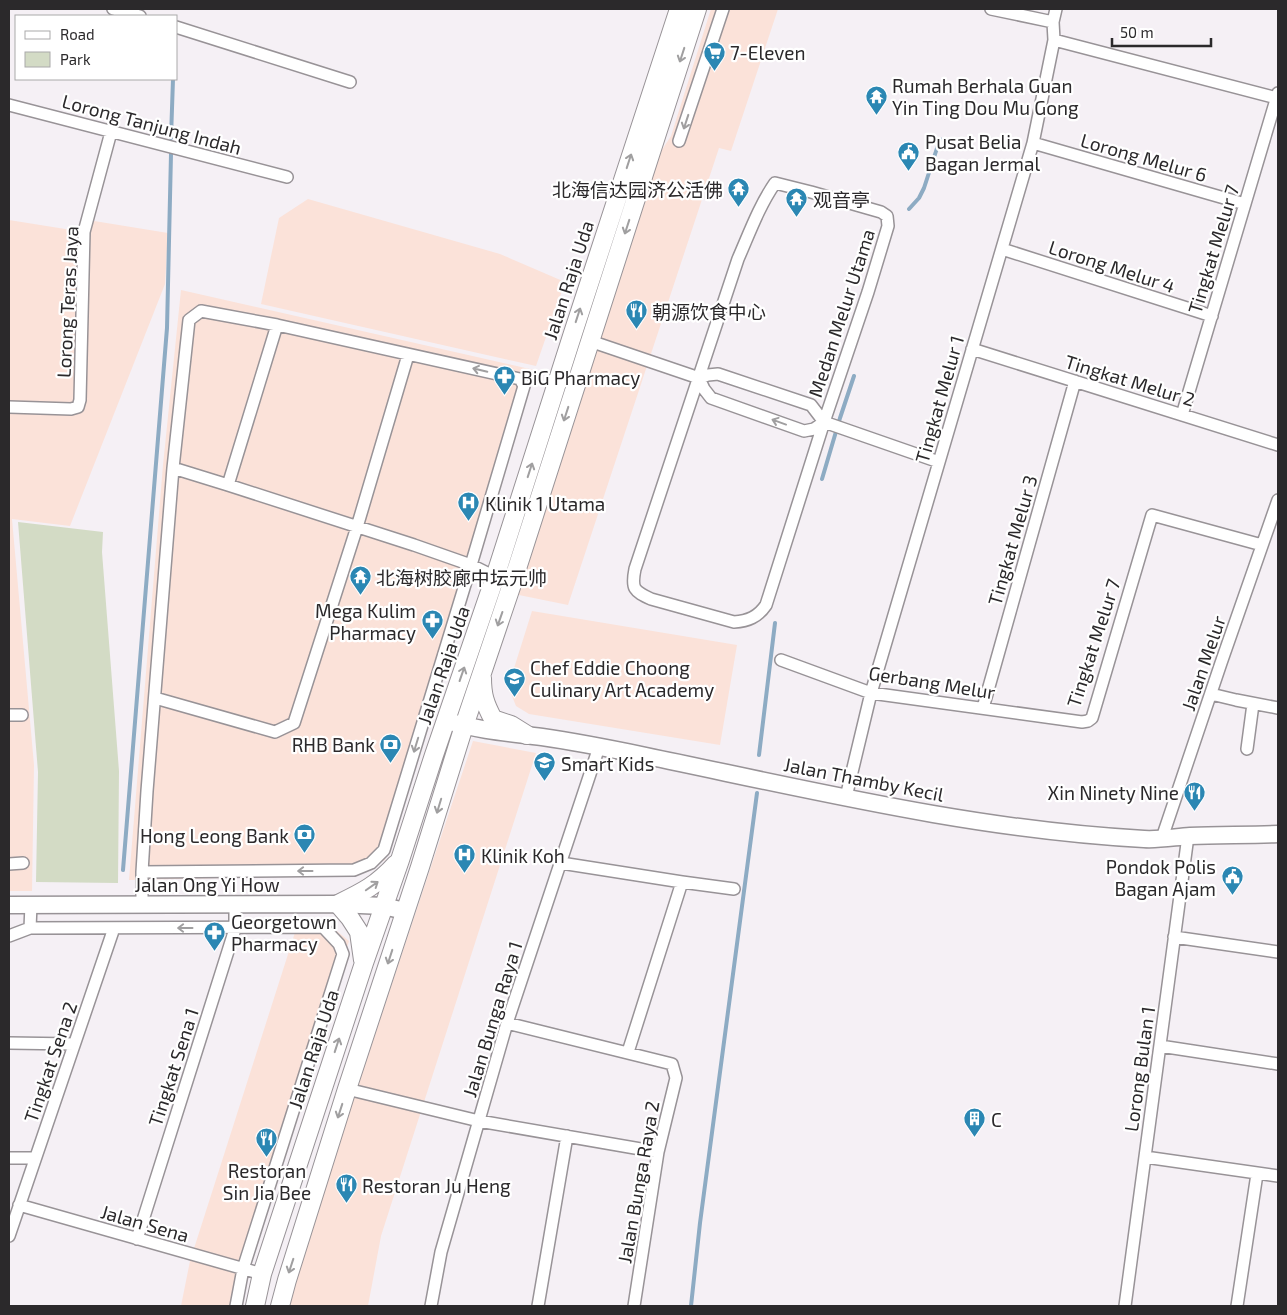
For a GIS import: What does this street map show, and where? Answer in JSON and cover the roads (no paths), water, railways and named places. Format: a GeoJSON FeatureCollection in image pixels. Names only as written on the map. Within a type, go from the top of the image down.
{"type":"FeatureCollection","features":[{"type":"Feature","properties":{"kind":"main road","name":"Jalan Raja Uda"},"geometry":{"type":"LineString","coordinates":[[280,1306],[347,1089],[482,670],[504,581],[573,333],[679,9]]}},
{"type":"Feature","properties":{"kind":"main road","name":"Jalan Raja Uda"},"geometry":{"type":"LineString","coordinates":[[255,1306],[262,1274],[446,720],[504,581],[590,341],[697,9]]}},
{"type":"Feature","properties":{"kind":"main road"},"geometry":{"type":"LineString","coordinates":[[482,670],[482,692],[486,706],[493,719],[511,725],[527,735]]}},
{"type":"Feature","properties":{"kind":"main road"},"geometry":{"type":"LineString","coordinates":[[364,963],[359,932],[338,904],[365,891],[383,878],[400,860]]}},
{"type":"Feature","properties":{"kind":"street"},"geometry":{"type":"LineString","coordinates":[[113,9],[136,15]]}},
{"type":"Feature","properties":{"kind":"street"},"geometry":{"type":"LineString","coordinates":[[679,141],[723,9]]}},
{"type":"Feature","properties":{"kind":"street"},"geometry":{"type":"LineString","coordinates":[[991,9],[1053,22]]}},
{"type":"Feature","properties":{"kind":"street","name":"Tingkat Melur 1"},"geometry":{"type":"LineString","coordinates":[[846,797],[871,693],[1033,143],[1054,40],[1053,22],[1056,9]]}},
{"type":"Feature","properties":{"kind":"street"},"geometry":{"type":"LineString","coordinates":[[178,27],[350,82]]}},
{"type":"Feature","properties":{"kind":"street"},"geometry":{"type":"LineString","coordinates":[[1054,40],[1278,95]]}},
{"type":"Feature","properties":{"kind":"street","name":"Tingkat Melur 7"},"geometry":{"type":"LineString","coordinates":[[1182,415],[1278,95]]}},
{"type":"Feature","properties":{"kind":"street","name":"Lorong Tanjung Indah"},"geometry":{"type":"LineString","coordinates":[[9,104],[287,177]]}},
{"type":"Feature","properties":{"kind":"street","name":"Lorong Teras Jaya"},"geometry":{"type":"LineString","coordinates":[[9,407],[71,409],[78,407],[80,400],[84,232],[111,132]]}},
{"type":"Feature","properties":{"kind":"street","name":"Lorong Melur 6"},"geometry":{"type":"LineString","coordinates":[[1033,143],[1245,204]]}},
{"type":"Feature","properties":{"kind":"street","name":"Medan Melur Utama"},"geometry":{"type":"LineString","coordinates":[[774,183],[881,212],[887,216],[888,226],[832,425],[766,605],[760,614],[743,621],[734,622],[651,599],[634,588],[632,581],[638,561],[738,259],[768,192],[774,183]]}},
{"type":"Feature","properties":{"kind":"street","name":"Lorong Melur 4"},"geometry":{"type":"LineString","coordinates":[[1002,249],[1212,316]]}},
{"type":"Feature","properties":{"kind":"street"},"geometry":{"type":"LineString","coordinates":[[142,872],[354,870],[371,863],[384,850],[524,386],[520,379],[277,325],[201,311],[189,320],[173,468],[142,872],[142,904]]}},
{"type":"Feature","properties":{"kind":"street"},"geometry":{"type":"LineString","coordinates":[[228,485],[277,325]]}},
{"type":"Feature","properties":{"kind":"street"},"geometry":{"type":"LineString","coordinates":[[590,341],[699,378],[718,374],[811,405],[832,425],[939,462]]}},
{"type":"Feature","properties":{"kind":"street","name":"Tingkat Melur 2"},"geometry":{"type":"LineString","coordinates":[[972,350],[1278,445]]}},
{"type":"Feature","properties":{"kind":"street"},"geometry":{"type":"LineString","coordinates":[[155,698],[275,732],[294,723],[357,527],[408,354]]}},
{"type":"Feature","properties":{"kind":"street"},"geometry":{"type":"LineString","coordinates":[[699,378],[711,398],[804,431],[832,425]]}},
{"type":"Feature","properties":{"kind":"street","name":"Tingkat Melur 3"},"geometry":{"type":"LineString","coordinates":[[983,708],[1075,381]]}},
{"type":"Feature","properties":{"kind":"street"},"geometry":{"type":"LineString","coordinates":[[173,468],[414,545],[471,565],[504,581]]}},
{"type":"Feature","properties":{"kind":"street","name":"Jalan Melur"},"geometry":{"type":"LineString","coordinates":[[1162,838],[1278,500]]}},
{"type":"Feature","properties":{"kind":"street","name":"Tingkat Melur 7"},"geometry":{"type":"LineString","coordinates":[[1082,722],[1092,718],[1152,515],[1262,545]]}},
{"type":"Feature","properties":{"kind":"street","name":"Gerbang Melur"},"geometry":{"type":"LineString","coordinates":[[781,660],[871,693],[1082,722]]}},
{"type":"Feature","properties":{"kind":"street"},"geometry":{"type":"LineString","coordinates":[[1211,694],[1278,708]]}},
{"type":"Feature","properties":{"kind":"street"},"geometry":{"type":"LineString","coordinates":[[1247,749],[1254,704]]}},
{"type":"Feature","properties":{"kind":"street"},"geometry":{"type":"LineString","coordinates":[[9,715],[22,715]]}},
{"type":"Feature","properties":{"kind":"street","name":"Jalan Thamby Kecil"},"geometry":{"type":"LineString","coordinates":[[446,720],[464,726],[599,747],[902,809],[1032,828],[1147,839],[1278,834]]}},
{"type":"Feature","properties":{"kind":"street","name":"Jalan Bunga Raya 1"},"geometry":{"type":"LineString","coordinates":[[430,1306],[440,1252],[506,1023],[599,747]]}},
{"type":"Feature","properties":{"kind":"street","name":"Lorong Bulan 1"},"geometry":{"type":"LineString","coordinates":[[1125,1306],[1188,836]]}},
{"type":"Feature","properties":{"kind":"street"},"geometry":{"type":"LineString","coordinates":[[561,862],[734,889]]}},
{"type":"Feature","properties":{"kind":"street"},"geometry":{"type":"LineString","coordinates":[[9,864],[24,863]]}},
{"type":"Feature","properties":{"kind":"street"},"geometry":{"type":"LineString","coordinates":[[506,1023],[628,1052],[682,882]]}},
{"type":"Feature","properties":{"kind":"street","name":"Tingkat Sena 1"},"geometry":{"type":"LineString","coordinates":[[137,1239],[235,928],[235,904]]}},
{"type":"Feature","properties":{"kind":"street","name":"Jalan Ong Yi How"},"geometry":{"type":"LineString","coordinates":[[9,905],[338,904],[384,906],[405,910]]}},
{"type":"Feature","properties":{"kind":"street"},"geometry":{"type":"LineString","coordinates":[[30,928],[31,905]]}},
{"type":"Feature","properties":{"kind":"street"},"geometry":{"type":"LineString","coordinates":[[9,937],[30,928],[235,928]]}},
{"type":"Feature","properties":{"kind":"street","name":"Tingkat Sena 2"},"geometry":{"type":"LineString","coordinates":[[9,1236],[114,928]]}},
{"type":"Feature","properties":{"kind":"street","name":"Jalan Raja Uda"},"geometry":{"type":"LineString","coordinates":[[235,928],[324,928],[338,944],[343,954],[243,1269],[236,1306]]}},
{"type":"Feature","properties":{"kind":"street"},"geometry":{"type":"LineString","coordinates":[[1174,937],[1278,952]]}},
{"type":"Feature","properties":{"kind":"street"},"geometry":{"type":"LineString","coordinates":[[9,1043],[74,1044]]}},
{"type":"Feature","properties":{"kind":"street"},"geometry":{"type":"LineString","coordinates":[[1160,1046],[1278,1064]]}},
{"type":"Feature","properties":{"kind":"street","name":"Jalan Bunga Raya 2"},"geometry":{"type":"LineString","coordinates":[[628,1052],[672,1064],[676,1078],[658,1152],[634,1306]]}},
{"type":"Feature","properties":{"kind":"street"},"geometry":{"type":"LineString","coordinates":[[347,1089],[478,1121],[658,1152]]}},
{"type":"Feature","properties":{"kind":"street"},"geometry":{"type":"LineString","coordinates":[[538,1306],[567,1136]]}},
{"type":"Feature","properties":{"kind":"street"},"geometry":{"type":"LineString","coordinates":[[1145,1157],[1278,1176]]}},
{"type":"Feature","properties":{"kind":"street"},"geometry":{"type":"LineString","coordinates":[[9,1158],[36,1158]]}},
{"type":"Feature","properties":{"kind":"street"},"geometry":{"type":"LineString","coordinates":[[1237,1306],[1257,1174]]}},
{"type":"Feature","properties":{"kind":"street","name":"Jalan Sena"},"geometry":{"type":"LineString","coordinates":[[19,1205],[262,1274]]}},
{"type":"Feature","properties":{"kind":"waterway"},"geometry":{"type":"LineString","coordinates":[[171,138],[173,80]]}},
{"type":"Feature","properties":{"kind":"waterway"},"geometry":{"type":"LineString","coordinates":[[909,209],[919,198],[924,188],[940,139]]}},
{"type":"Feature","properties":{"kind":"waterway"},"geometry":{"type":"LineString","coordinates":[[123,870],[167,328],[171,154]]}},
{"type":"Feature","properties":{"kind":"waterway"},"geometry":{"type":"LineString","coordinates":[[822,479],[854,376]]}},
{"type":"Feature","properties":{"kind":"waterway"},"geometry":{"type":"LineString","coordinates":[[759,755],[775,623]]}},
{"type":"Feature","properties":{"kind":"waterway"},"geometry":{"type":"LineString","coordinates":[[691,1306],[700,1223],[757,793]]}},
{"type":"Feature","properties":{"kind":"place","name":"7-Eleven"},"geometry":{"type":"Point","coordinates":[714,71]}},
{"type":"Feature","properties":{"kind":"place","name":"Rumah Berhala Guan Yin Ting Dou Mu Gong"},"geometry":{"type":"Point","coordinates":[876,115]}},
{"type":"Feature","properties":{"kind":"place","name":"Pusat Belia Bagan Jermal"},"geometry":{"type":"Point","coordinates":[909,171]}},
{"type":"Feature","properties":{"kind":"place","name":"北海信达园济公活佛"},"geometry":{"type":"Point","coordinates":[739,208]}},
{"type":"Feature","properties":{"kind":"place","name":"观音亭"},"geometry":{"type":"Point","coordinates":[797,218]}},
{"type":"Feature","properties":{"kind":"place","name":"朝源饮食中心"},"geometry":{"type":"Point","coordinates":[636,330]}},
{"type":"Feature","properties":{"kind":"place","name":"BiG Pharmacy"},"geometry":{"type":"Point","coordinates":[505,396]}},
{"type":"Feature","properties":{"kind":"place","name":"Klinik 1 Utama"},"geometry":{"type":"Point","coordinates":[469,522]}},
{"type":"Feature","properties":{"kind":"place","name":"北海树胶廊中坛元帅"},"geometry":{"type":"Point","coordinates":[360,596]}},
{"type":"Feature","properties":{"kind":"place","name":"Mega Kulim Pharmacy"},"geometry":{"type":"Point","coordinates":[432,640]}},
{"type":"Feature","properties":{"kind":"place","name":"Chef Eddie Choong Culinary Art Academy"},"geometry":{"type":"Point","coordinates":[514,697]}},
{"type":"Feature","properties":{"kind":"place","name":"RHB Bank"},"geometry":{"type":"Point","coordinates":[391,763]}},
{"type":"Feature","properties":{"kind":"place","name":"Smart Kids"},"geometry":{"type":"Point","coordinates":[545,782]}},
{"type":"Feature","properties":{"kind":"place","name":"Xin Ninety Nine"},"geometry":{"type":"Point","coordinates":[1195,811]}},
{"type":"Feature","properties":{"kind":"place","name":"Hong Leong Bank"},"geometry":{"type":"Point","coordinates":[305,854]}},
{"type":"Feature","properties":{"kind":"place","name":"Klinik Koh"},"geometry":{"type":"Point","coordinates":[465,874]}},
{"type":"Feature","properties":{"kind":"place","name":"Pondok Polis Bagan Ajam"},"geometry":{"type":"Point","coordinates":[1232,896]}},
{"type":"Feature","properties":{"kind":"place","name":"Georgetown Pharmacy"},"geometry":{"type":"Point","coordinates":[215,951]}},
{"type":"Feature","properties":{"kind":"place","name":"C"},"geometry":{"type":"Point","coordinates":[975,1138]}},
{"type":"Feature","properties":{"kind":"place","name":"Restoran Sin Jia Bee"},"geometry":{"type":"Point","coordinates":[267,1158]}},
{"type":"Feature","properties":{"kind":"place","name":"Restoran Ju Heng"},"geometry":{"type":"Point","coordinates":[346,1204]}}]}
